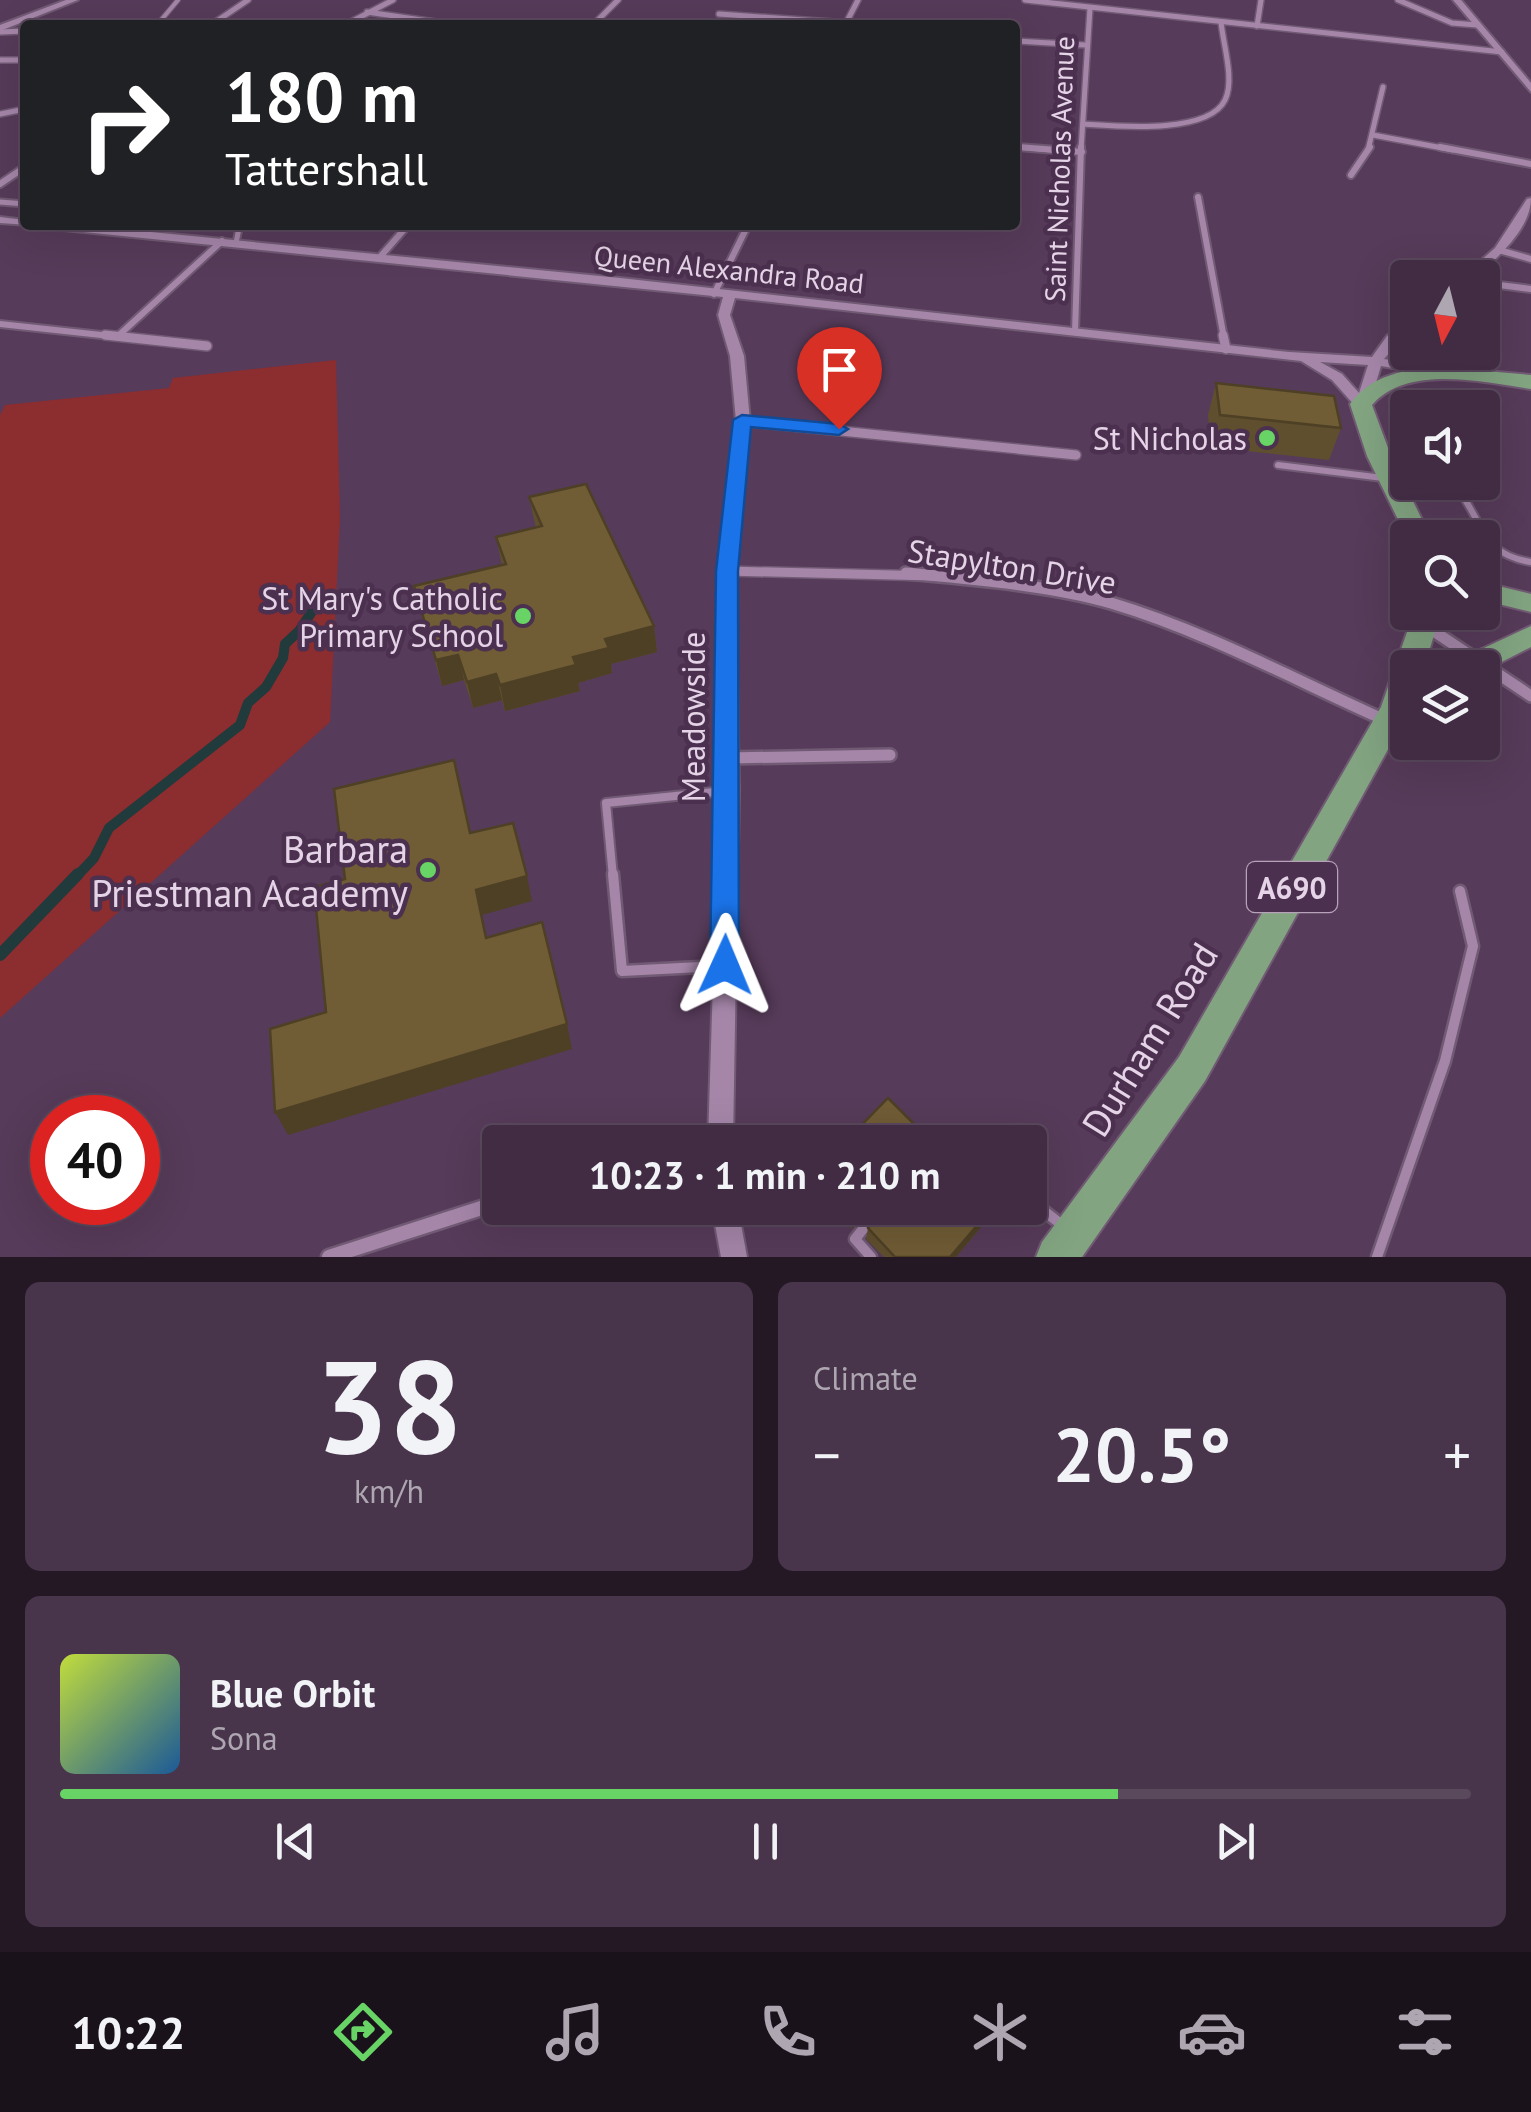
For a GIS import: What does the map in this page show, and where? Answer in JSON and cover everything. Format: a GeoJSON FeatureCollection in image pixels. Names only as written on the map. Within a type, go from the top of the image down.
{"type":"FeatureCollection","features":[{"type":"Feature","properties":{"kind":"highway"},"geometry":{"type":"LineString","coordinates":[[1410,520],[1388,478],[1363,400],[1401,380],[1432,370]]}},
{"type":"Feature","properties":{"kind":"highway"},"geometry":{"type":"LineString","coordinates":[[1466,370],[1531,382]]}},
{"type":"Feature","properties":{"kind":"highway"},"geometry":{"type":"LineString","coordinates":[[1500,595],[1531,603]]}},
{"type":"Feature","properties":{"kind":"highway"},"geometry":{"type":"LineString","coordinates":[[1500,650],[1531,635]]}},
{"type":"Feature","properties":{"kind":"highway","name":"Durham Road"},"geometry":{"type":"LineString","coordinates":[[1066,1246],[1192,1069],[1390,717]]}},
{"type":"Feature","properties":{"kind":"street"},"geometry":{"type":"LineString","coordinates":[[25,20],[74,0]]}},
{"type":"Feature","properties":{"kind":"street"},"geometry":{"type":"LineString","coordinates":[[223,20],[248,0]]}},
{"type":"Feature","properties":{"kind":"street"},"geometry":{"type":"LineString","coordinates":[[353,20],[393,0]]}},
{"type":"Feature","properties":{"kind":"street"},"geometry":{"type":"LineString","coordinates":[[598,20],[618,0]]}},
{"type":"Feature","properties":{"kind":"street"},"geometry":{"type":"LineString","coordinates":[[1024,0],[1502,52]]}},
{"type":"Feature","properties":{"kind":"street"},"geometry":{"type":"LineString","coordinates":[[1136,13],[1141,0]]}},
{"type":"Feature","properties":{"kind":"street"},"geometry":{"type":"LineString","coordinates":[[1256,26],[1262,0]]}},
{"type":"Feature","properties":{"kind":"street"},"geometry":{"type":"LineString","coordinates":[[1398,0],[1452,23],[1476,25]]}},
{"type":"Feature","properties":{"kind":"street"},"geometry":{"type":"LineString","coordinates":[[1457,0],[1531,89]]}},
{"type":"Feature","properties":{"kind":"street","name":"Saint Nicholas Avenue"},"geometry":{"type":"LineString","coordinates":[[1075,332],[1085,45],[1090,8]]}},
{"type":"Feature","properties":{"kind":"street"},"geometry":{"type":"LineString","coordinates":[[367,12],[422,20]]}},
{"type":"Feature","properties":{"kind":"street"},"geometry":{"type":"LineString","coordinates":[[719,14],[795,20]]}},
{"type":"Feature","properties":{"kind":"street"},"geometry":{"type":"LineString","coordinates":[[1083,124],[1177,124],[1216,114],[1227,99],[1221,22]]}},
{"type":"Feature","properties":{"kind":"street"},"geometry":{"type":"LineString","coordinates":[[1020,41],[1085,45]]}},
{"type":"Feature","properties":{"kind":"street"},"geometry":{"type":"LineString","coordinates":[[1351,175],[1371,145],[1384,87]]}},
{"type":"Feature","properties":{"kind":"street"},"geometry":{"type":"LineString","coordinates":[[1373,135],[1531,164]]}},
{"type":"Feature","properties":{"kind":"street"},"geometry":{"type":"LineString","coordinates":[[1020,147],[1082,152]]}},
{"type":"Feature","properties":{"kind":"street"},"geometry":{"type":"LineString","coordinates":[[1198,197],[1226,349]]}},
{"type":"Feature","properties":{"kind":"street"},"geometry":{"type":"LineString","coordinates":[[1488,260],[1500,250],[1531,201]]}},
{"type":"Feature","properties":{"kind":"street","name":"Queen Alexandra Road"},"geometry":{"type":"LineString","coordinates":[[98,230],[1288,356],[1390,362]]}},
{"type":"Feature","properties":{"kind":"street"},"geometry":{"type":"LineString","coordinates":[[380,257],[404,230]]}},
{"type":"Feature","properties":{"kind":"street"},"geometry":{"type":"LineString","coordinates":[[722,294],[746,230]]}},
{"type":"Feature","properties":{"kind":"street"},"geometry":{"type":"LineString","coordinates":[[118,336],[229,242]]}},
{"type":"Feature","properties":{"kind":"street"},"geometry":{"type":"LineString","coordinates":[[1500,250],[1531,259]]}},
{"type":"Feature","properties":{"kind":"street"},"geometry":{"type":"LineString","coordinates":[[1500,285],[1531,288]]}},
{"type":"Feature","properties":{"kind":"street","name":"Meadowside"},"geometry":{"type":"LineString","coordinates":[[720,1125],[729,790],[727,571],[742,420],[737,356],[722,294]]}},
{"type":"Feature","properties":{"kind":"street"},"geometry":{"type":"LineString","coordinates":[[2,327],[207,346]]}},
{"type":"Feature","properties":{"kind":"street"},"geometry":{"type":"LineString","coordinates":[[1363,400],[1376,361],[1390,340]]}},
{"type":"Feature","properties":{"kind":"street","name":"Queen Alexandra Road"},"geometry":{"type":"LineString","coordinates":[[1288,356],[1326,370],[1363,400]]}},
{"type":"Feature","properties":{"kind":"street"},"geometry":{"type":"LineString","coordinates":[[742,420],[1076,455]]}},
{"type":"Feature","properties":{"kind":"street","name":"Stapylton Drive"},"geometry":{"type":"LineString","coordinates":[[727,571],[905,573],[1108,602],[1390,698]]}},
{"type":"Feature","properties":{"kind":"street"},"geometry":{"type":"LineString","coordinates":[[1438,630],[1459,650]]}},
{"type":"Feature","properties":{"kind":"street"},"geometry":{"type":"LineString","coordinates":[[1500,679],[1531,696]]}},
{"type":"Feature","properties":{"kind":"street"},"geometry":{"type":"LineString","coordinates":[[728,758],[890,755]]}},
{"type":"Feature","properties":{"kind":"street"},"geometry":{"type":"LineString","coordinates":[[328,1257],[359,1252],[482,1208]]}},
{"type":"Feature","properties":{"kind":"street"},"geometry":{"type":"LineString","coordinates":[[728,1225],[734,1257]]}},
{"type":"Feature","properties":{"kind":"lane"},"geometry":{"type":"LineString","coordinates":[[161,20],[178,0]]}},
{"type":"Feature","properties":{"kind":"lane"},"geometry":{"type":"LineString","coordinates":[[229,242],[238,230]]}},
{"type":"Feature","properties":{"kind":"lane"},"geometry":{"type":"LineString","coordinates":[[1278,466],[1388,478],[1462,496],[1495,550],[1514,561],[1531,562]]}},
{"type":"Feature","properties":{"kind":"lane"},"geometry":{"type":"LineString","coordinates":[[725,965],[622,971],[606,804],[729,790]]}},
{"type":"Feature","properties":{"kind":"lane"},"geometry":{"type":"LineString","coordinates":[[1377,1257],[1445,1061],[1473,946],[1460,892]]}},
{"type":"Feature","properties":{"kind":"lane"},"geometry":{"type":"LineString","coordinates":[[1047,1222],[1066,1246]]}},
{"type":"Feature","properties":{"kind":"lane"},"geometry":{"type":"LineString","coordinates":[[866,1225],[855,1238],[871,1257]]}},
{"type":"Feature","properties":{"kind":"shaded area"},"geometry":{"type":"Polygon","coordinates":[[[336,360],[340,519],[330,722],[0,1018],[0,415],[5,405],[169,388],[173,378],[336,360]]]}},
{"type":"Feature","properties":{"kind":"building"},"geometry":{"type":"Polygon","coordinates":[[[1216,383],[1334,396],[1341,428],[1220,415],[1216,383]]]}},
{"type":"Feature","properties":{"kind":"building","name":"St Mary's Catholic Primary School"},"geometry":{"type":"Polygon","coordinates":[[[586,484],[654,626],[605,639],[609,648],[573,657],[576,665],[500,685],[496,674],[467,682],[458,655],[436,660],[414,586],[506,564],[496,537],[542,526],[529,497],[586,484]]]}},
{"type":"Feature","properties":{"kind":"building"},"geometry":{"type":"Polygon","coordinates":[[[454,760],[470,833],[513,823],[527,876],[476,890],[486,938],[542,922],[567,1024],[275,1112],[270,1029],[326,1012],[314,887],[345,879],[334,789],[454,760]]]}},
{"type":"Feature","properties":{"kind":"building"},"geometry":{"type":"Polygon","coordinates":[[[888,1098],[915,1125],[862,1125],[888,1098]]]}},
{"type":"Feature","properties":{"kind":"building"},"geometry":{"type":"Polygon","coordinates":[[[977,1225],[950,1257],[895,1257],[868,1228],[977,1225]]]}},
{"type":"Feature","properties":{"kind":"waterway"},"geometry":{"type":"LineString","coordinates":[[76,877],[94,858],[109,828],[240,725],[248,703],[266,687],[283,658],[285,644],[299,631],[323,595]]}},
{"type":"Feature","properties":{"kind":"waterway"},"geometry":{"type":"LineString","coordinates":[[0,955],[78,874]]}},
{"type":"Feature","properties":{"kind":"place","name":"St Nicholas"},"geometry":{"type":"Point","coordinates":[1267,438]}},
{"type":"Feature","properties":{"kind":"place","name":"St Mary's Catholic Primary School"},"geometry":{"type":"Point","coordinates":[523,616]}},
{"type":"Feature","properties":{"kind":"place","name":"Barbara Priestman Academy"},"geometry":{"type":"Point","coordinates":[428,870]}},
{"type":"Feature","properties":{"kind":"route"},"geometry":{"type":"LineString","coordinates":[[725,965],[729,790],[727,571],[742,420],[839,429]]}}]}
